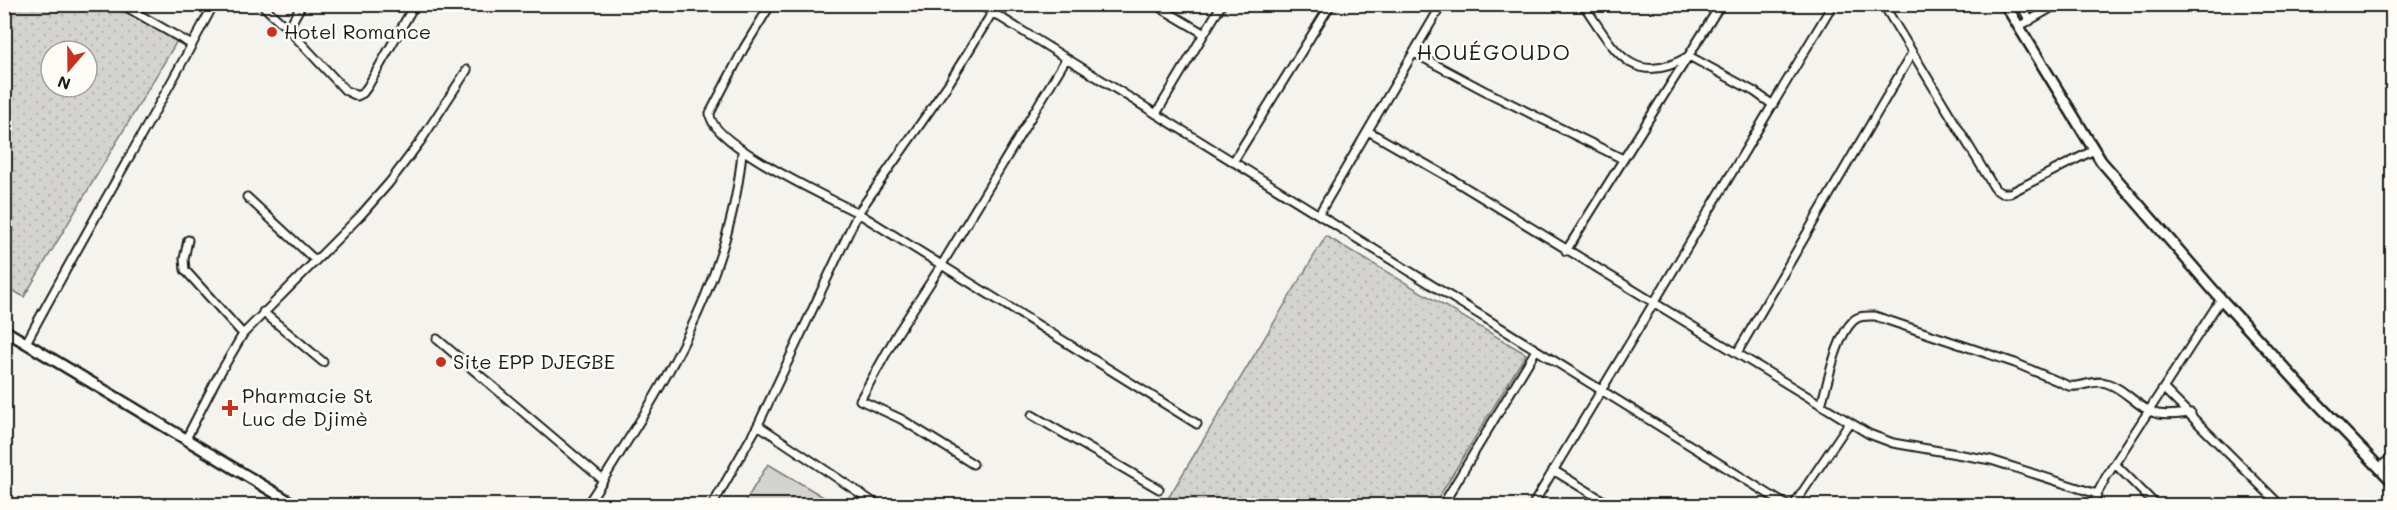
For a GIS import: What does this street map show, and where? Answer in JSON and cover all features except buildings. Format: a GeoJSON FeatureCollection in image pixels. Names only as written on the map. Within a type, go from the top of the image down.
{"type":"FeatureCollection","features":[{"type":"Feature","properties":{"kind":"street"},"geometry":{"type":"LineString","coordinates":[[122,4],[192,45]]}},
{"type":"Feature","properties":{"kind":"street"},"geometry":{"type":"LineString","coordinates":[[26,343],[214,4]]}},
{"type":"Feature","properties":{"kind":"street"},"geometry":{"type":"LineString","coordinates":[[261,4],[288,28],[345,90],[357,96],[363,93],[368,86],[414,4]]}},
{"type":"Feature","properties":{"kind":"street"},"geometry":{"type":"LineString","coordinates":[[288,28],[303,4]]}},
{"type":"Feature","properties":{"kind":"street"},"geometry":{"type":"LineString","coordinates":[[771,4],[744,48],[709,116],[714,126],[742,152],[858,213],[1197,424]]}},
{"type":"Feature","properties":{"kind":"street"},"geometry":{"type":"LineString","coordinates":[[979,4],[1788,506]]}},
{"type":"Feature","properties":{"kind":"street"},"geometry":{"type":"LineString","coordinates":[[1154,4],[1203,33]]}},
{"type":"Feature","properties":{"kind":"street"},"geometry":{"type":"LineString","coordinates":[[1156,114],[1222,4]]}},
{"type":"Feature","properties":{"kind":"street"},"geometry":{"type":"LineString","coordinates":[[1233,162],[1331,4]]}},
{"type":"Feature","properties":{"kind":"street"},"geometry":{"type":"LineString","coordinates":[[1319,214],[1442,4]]}},
{"type":"Feature","properties":{"kind":"street"},"geometry":{"type":"LineString","coordinates":[[1583,4],[1617,51],[1635,66],[1653,70],[1664,68],[1689,56]]}},
{"type":"Feature","properties":{"kind":"street"},"geometry":{"type":"LineString","coordinates":[[1566,251],[1721,4]]}},
{"type":"Feature","properties":{"kind":"street"},"geometry":{"type":"LineString","coordinates":[[1532,506],[1833,4]]}},
{"type":"Feature","properties":{"kind":"street"},"geometry":{"type":"LineString","coordinates":[[1883,4],[1911,55],[1989,183],[2001,193],[2010,194],[2094,150]]}},
{"type":"Feature","properties":{"kind":"street"},"geometry":{"type":"LineString","coordinates":[[2005,4],[2094,150],[2221,299],[2392,481]]}},
{"type":"Feature","properties":{"kind":"street"},"geometry":{"type":"LineString","coordinates":[[2020,4],[2030,21]]}},
{"type":"Feature","properties":{"kind":"street"},"geometry":{"type":"LineString","coordinates":[[2018,27],[2058,4]]}},
{"type":"Feature","properties":{"kind":"street"},"geometry":{"type":"LineString","coordinates":[[712,506],[758,425],[858,213],[949,83],[992,13]]}},
{"type":"Feature","properties":{"kind":"street"},"geometry":{"type":"LineString","coordinates":[[1414,53],[1623,159]]}},
{"type":"Feature","properties":{"kind":"street"},"geometry":{"type":"LineString","coordinates":[[1737,353],[1911,55]]}},
{"type":"Feature","properties":{"kind":"street"},"geometry":{"type":"LineString","coordinates":[[1689,56],[1755,92],[1773,105]]}},
{"type":"Feature","properties":{"kind":"street"},"geometry":{"type":"LineString","coordinates":[[973,464],[901,419],[860,400],[897,334],[941,266],[1066,59]]}},
{"type":"Feature","properties":{"kind":"street"},"geometry":{"type":"LineString","coordinates":[[186,439],[243,334],[389,183],[420,142],[467,70]]}},
{"type":"Feature","properties":{"kind":"street"},"geometry":{"type":"LineString","coordinates":[[1368,131],[1450,178],[1849,423],[1893,442],[1991,460],[2097,494]]}},
{"type":"Feature","properties":{"kind":"street"},"geometry":{"type":"LineString","coordinates":[[586,506],[683,346],[709,288],[728,236],[739,188],[742,152]]}},
{"type":"Feature","properties":{"kind":"street"},"geometry":{"type":"LineString","coordinates":[[247,197],[315,260]]}},
{"type":"Feature","properties":{"kind":"street"},"geometry":{"type":"LineString","coordinates":[[188,240],[184,270],[243,334]]}},
{"type":"Feature","properties":{"kind":"street"},"geometry":{"type":"LineString","coordinates":[[2093,506],[2097,494],[2115,464],[2221,299]]}},
{"type":"Feature","properties":{"kind":"street"},"geometry":{"type":"LineString","coordinates":[[263,312],[323,362]]}},
{"type":"Feature","properties":{"kind":"street"},"geometry":{"type":"LineString","coordinates":[[1821,405],[1844,335],[1853,321],[1862,316],[1875,316],[2015,363],[2069,386],[2076,387],[2096,382],[2106,383],[2149,411],[2165,415],[2191,413]]}},
{"type":"Feature","properties":{"kind":"street"},"geometry":{"type":"LineString","coordinates":[[4,330],[297,506]]}},
{"type":"Feature","properties":{"kind":"street"},"geometry":{"type":"LineString","coordinates":[[437,339],[603,480]]}},
{"type":"Feature","properties":{"kind":"street"},"geometry":{"type":"LineString","coordinates":[[1442,506],[1536,350]]}},
{"type":"Feature","properties":{"kind":"street"},"geometry":{"type":"LineString","coordinates":[[2164,388],[2281,506]]}},
{"type":"Feature","properties":{"kind":"street"},"geometry":{"type":"LineString","coordinates":[[1032,415],[1159,489]]}},
{"type":"Feature","properties":{"kind":"street"},"geometry":{"type":"LineString","coordinates":[[1793,506],[1849,423]]}},
{"type":"Feature","properties":{"kind":"street"},"geometry":{"type":"LineString","coordinates":[[758,425],[879,506]]}},
{"type":"Feature","properties":{"kind":"street"},"geometry":{"type":"LineString","coordinates":[[2380,467],[2392,457]]}},
{"type":"Feature","properties":{"kind":"street"},"geometry":{"type":"LineString","coordinates":[[2115,464],[2157,506]]}},
{"type":"Feature","properties":{"kind":"street"},"geometry":{"type":"LineString","coordinates":[[1553,470],[1612,506]]}},
{"type":"Feature","properties":{"kind":"street"},"geometry":{"type":"LineString","coordinates":[[592,497],[605,506]]}},
{"type":"Feature","properties":{"kind":"shaded area"},"geometry":{"type":"Polygon","coordinates":[[[5,5],[115,5],[177,41],[24,297],[5,286],[5,5]]]}},
{"type":"Feature","properties":{"kind":"shaded area"},"geometry":{"type":"Polygon","coordinates":[[[1326,236],[1526,354],[1434,505],[1164,505],[1326,236]]]}},
{"type":"Feature","properties":{"kind":"shaded area"},"geometry":{"type":"Polygon","coordinates":[[[768,464],[832,502],[830,505],[743,505],[768,464]]]}},
{"type":"Feature","properties":{"kind":"place","name":"Hotel Romance"},"geometry":{"type":"Point","coordinates":[272,32]}},
{"type":"Feature","properties":{"kind":"place","name":"Site EPP DJEGBE"},"geometry":{"type":"Point","coordinates":[441,362]}},
{"type":"Feature","properties":{"kind":"place","name":"Pharmacie St Luc de Djimè"},"geometry":{"type":"Point","coordinates":[230,408]}},
{"type":"Feature","properties":{"kind":"district","name":"HOUÉGOUDO"},"geometry":{"type":"Point","coordinates":[1494,52]}}]}
